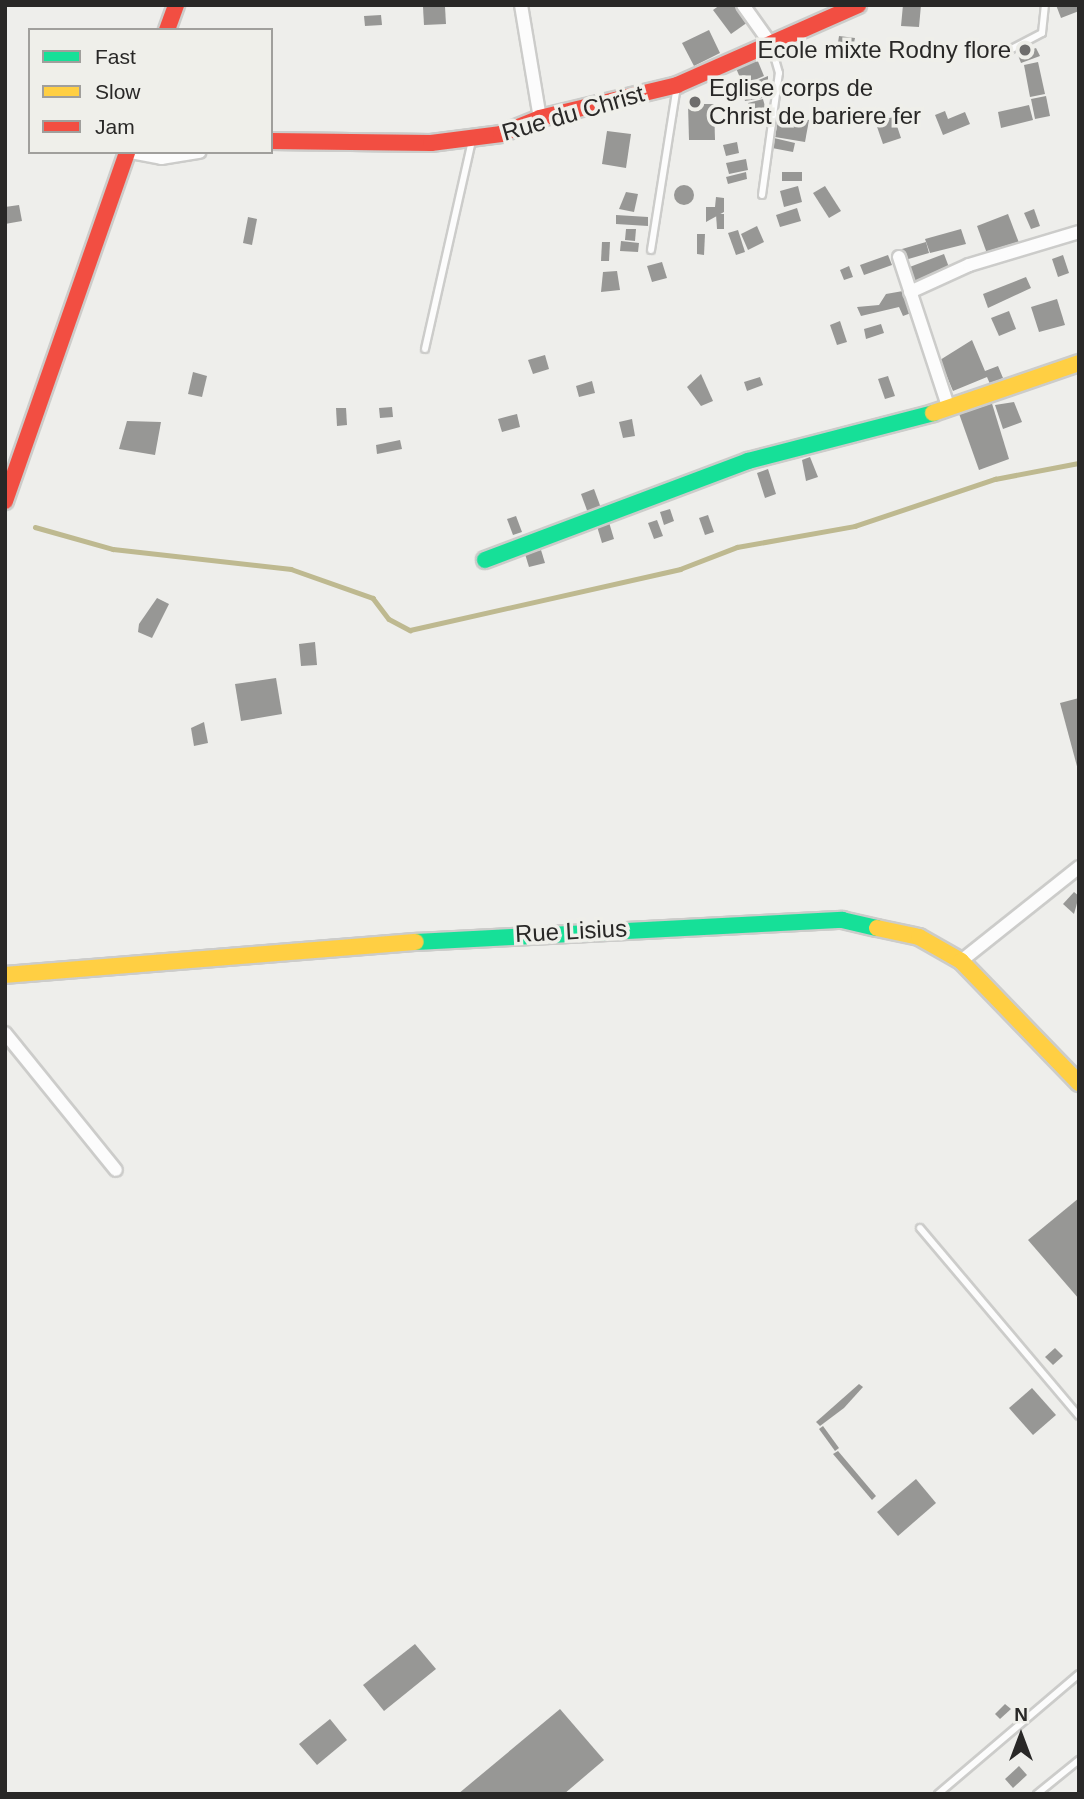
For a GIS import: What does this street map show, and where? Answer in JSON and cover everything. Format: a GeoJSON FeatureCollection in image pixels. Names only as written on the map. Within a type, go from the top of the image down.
{"type":"FeatureCollection","features":[{"type":"Feature","properties":{"kind":"street"},"geometry":{"type":"LineString","coordinates":[[168,28],[176,5]]}},
{"type":"Feature","properties":{"kind":"street"},"geometry":{"type":"LineString","coordinates":[[521,5],[540,117]]}},
{"type":"Feature","properties":{"kind":"street"},"geometry":{"type":"LineString","coordinates":[[743,5],[770,43]]}},
{"type":"Feature","properties":{"kind":"street","name":"Rue du Christ"},"geometry":{"type":"LineString","coordinates":[[273,141],[472,138],[540,117],[677,85],[858,5]]}},
{"type":"Feature","properties":{"kind":"street"},"geometry":{"type":"LineString","coordinates":[[5,501],[128,154]]}},
{"type":"Feature","properties":{"kind":"street"},"geometry":{"type":"LineString","coordinates":[[140,154],[161,158],[187,154]]}},
{"type":"Feature","properties":{"kind":"street"},"geometry":{"type":"LineString","coordinates":[[909,292],[969,265],[1079,232]]}},
{"type":"Feature","properties":{"kind":"street"},"geometry":{"type":"LineString","coordinates":[[899,257],[949,409]]}},
{"type":"Feature","properties":{"kind":"street"},"geometry":{"type":"LineString","coordinates":[[485,560],[748,461],[949,409],[1079,363]]}},
{"type":"Feature","properties":{"kind":"street"},"geometry":{"type":"LineString","coordinates":[[961,961],[1079,867]]}},
{"type":"Feature","properties":{"kind":"street","name":"Rue Lisius"},"geometry":{"type":"LineString","coordinates":[[5,975],[573,930],[842,920],[919,937],[961,961],[1079,1083]]}},
{"type":"Feature","properties":{"kind":"street"},"geometry":{"type":"LineString","coordinates":[[5,1033],[116,1170]]}},
{"type":"Feature","properties":{"kind":"lane"},"geometry":{"type":"LineString","coordinates":[[1002,54],[1042,33],[1045,5]]}},
{"type":"Feature","properties":{"kind":"lane"},"geometry":{"type":"LineString","coordinates":[[762,195],[779,73],[770,43]]}},
{"type":"Feature","properties":{"kind":"lane"},"geometry":{"type":"LineString","coordinates":[[651,250],[677,85]]}},
{"type":"Feature","properties":{"kind":"lane"},"geometry":{"type":"LineString","coordinates":[[425,349],[472,138]]}},
{"type":"Feature","properties":{"kind":"lane"},"geometry":{"type":"LineString","coordinates":[[920,1228],[1079,1416]]}},
{"type":"Feature","properties":{"kind":"lane"},"geometry":{"type":"LineString","coordinates":[[938,1794],[1079,1674]]}},
{"type":"Feature","properties":{"kind":"lane"},"geometry":{"type":"LineString","coordinates":[[1037,1794],[1079,1760]]}},
{"type":"Feature","properties":{"kind":"building"},"geometry":{"type":"Polygon","coordinates":[[[720,5],[735,5],[748,22],[731,34],[713,10],[720,5]]]}},
{"type":"Feature","properties":{"kind":"building"},"geometry":{"type":"Polygon","coordinates":[[[903,5],[921,5],[919,27],[901,26],[903,5]]]}},
{"type":"Feature","properties":{"kind":"building"},"geometry":{"type":"Polygon","coordinates":[[[1056,5],[1079,5],[1079,11],[1061,18],[1056,5]]]}},
{"type":"Feature","properties":{"kind":"building"},"geometry":{"type":"Polygon","coordinates":[[[423,7],[445,7],[446,24],[424,25],[423,7]]]}},
{"type":"Feature","properties":{"kind":"building"},"geometry":{"type":"Polygon","coordinates":[[[381,15],[382,25],[365,26],[364,16],[381,15]]]}},
{"type":"Feature","properties":{"kind":"building"},"geometry":{"type":"Polygon","coordinates":[[[709,30],[720,53],[694,66],[682,43],[709,30]]]}},
{"type":"Feature","properties":{"kind":"building"},"geometry":{"type":"Polygon","coordinates":[[[839,36],[855,38],[852,52],[837,49],[839,36]]]}},
{"type":"Feature","properties":{"kind":"building"},"geometry":{"type":"Polygon","coordinates":[[[1036,48],[1040,56],[1021,63],[1018,55],[1036,48]]]}},
{"type":"Feature","properties":{"kind":"building"},"geometry":{"type":"Polygon","coordinates":[[[757,59],[764,76],[743,85],[736,68],[757,59]]]}},
{"type":"Feature","properties":{"kind":"building"},"geometry":{"type":"Polygon","coordinates":[[[1038,62],[1045,94],[1030,97],[1024,65],[1038,62]]]}},
{"type":"Feature","properties":{"kind":"building"},"geometry":{"type":"Polygon","coordinates":[[[768,76],[768,97],[745,101],[741,87],[768,76]]]}},
{"type":"Feature","properties":{"kind":"building"},"geometry":{"type":"Polygon","coordinates":[[[807,82],[821,82],[821,97],[807,97],[807,82]]]}},
{"type":"Feature","properties":{"kind":"building"},"geometry":{"type":"Polygon","coordinates":[[[1046,96],[1050,116],[1035,119],[1031,99],[1046,96]]]}},
{"type":"Feature","properties":{"kind":"building"},"geometry":{"type":"Polygon","coordinates":[[[763,99],[768,118],[750,123],[748,103],[763,99]]]}},
{"type":"Feature","properties":{"kind":"building"},"geometry":{"type":"Polygon","coordinates":[[[688,104],[714,104],[715,140],[689,140],[688,104]]]}},
{"type":"Feature","properties":{"kind":"building"},"geometry":{"type":"Polygon","coordinates":[[[1029,105],[1033,120],[1001,128],[998,112],[1029,105]]]}},
{"type":"Feature","properties":{"kind":"building"},"geometry":{"type":"Polygon","coordinates":[[[945,111],[948,119],[965,112],[970,124],[943,135],[935,115],[945,111]]]}},
{"type":"Feature","properties":{"kind":"building"},"geometry":{"type":"Polygon","coordinates":[[[779,115],[809,120],[805,142],[775,137],[779,115]]]}},
{"type":"Feature","properties":{"kind":"building"},"geometry":{"type":"Polygon","coordinates":[[[894,117],[901,138],[883,144],[875,121],[894,117]]]}},
{"type":"Feature","properties":{"kind":"building"},"geometry":{"type":"Polygon","coordinates":[[[607,131],[631,134],[626,168],[602,164],[607,131]]]}},
{"type":"Feature","properties":{"kind":"building"},"geometry":{"type":"Polygon","coordinates":[[[774,138],[795,143],[793,152],[772,148],[774,138]]]}},
{"type":"Feature","properties":{"kind":"building"},"geometry":{"type":"Polygon","coordinates":[[[737,142],[739,153],[726,156],[723,145],[737,142]]]}},
{"type":"Feature","properties":{"kind":"building"},"geometry":{"type":"Polygon","coordinates":[[[746,159],[748,170],[729,174],[726,163],[746,159]]]}},
{"type":"Feature","properties":{"kind":"building"},"geometry":{"type":"Polygon","coordinates":[[[746,172],[747,179],[728,184],[726,177],[746,172]]]}},
{"type":"Feature","properties":{"kind":"building"},"geometry":{"type":"Polygon","coordinates":[[[782,172],[802,172],[802,181],[782,181],[782,172]]]}},
{"type":"Feature","properties":{"kind":"building"},"geometry":{"type":"Polygon","coordinates":[[[684,185],[691,188],[694,195],[691,202],[684,205],[677,202],[674,195],[677,188],[684,185]]]}},
{"type":"Feature","properties":{"kind":"building"},"geometry":{"type":"Polygon","coordinates":[[[798,186],[802,202],[784,207],[780,191],[798,186]]]}},
{"type":"Feature","properties":{"kind":"building"},"geometry":{"type":"Polygon","coordinates":[[[825,186],[841,211],[829,218],[813,193],[825,186]]]}},
{"type":"Feature","properties":{"kind":"building"},"geometry":{"type":"Polygon","coordinates":[[[626,192],[638,194],[634,212],[619,209],[626,192]]]}},
{"type":"Feature","properties":{"kind":"building"},"geometry":{"type":"Polygon","coordinates":[[[716,197],[724,198],[724,212],[706,222],[706,207],[715,207],[716,197]]]}},
{"type":"Feature","properties":{"kind":"building"},"geometry":{"type":"Polygon","coordinates":[[[19,205],[22,221],[5,224],[5,207],[19,205]]]}},
{"type":"Feature","properties":{"kind":"building"},"geometry":{"type":"Polygon","coordinates":[[[797,208],[801,221],[780,227],[776,215],[797,208]]]}},
{"type":"Feature","properties":{"kind":"building"},"geometry":{"type":"Polygon","coordinates":[[[1034,209],[1040,226],[1031,229],[1024,213],[1034,209]]]}},
{"type":"Feature","properties":{"kind":"building"},"geometry":{"type":"Polygon","coordinates":[[[716,214],[724,214],[724,229],[717,229],[716,214]]]}},
{"type":"Feature","properties":{"kind":"building"},"geometry":{"type":"Polygon","coordinates":[[[1008,214],[1021,248],[989,259],[977,226],[1008,214]]]}},
{"type":"Feature","properties":{"kind":"building"},"geometry":{"type":"Polygon","coordinates":[[[616,215],[648,217],[648,226],[616,224],[616,215]]]}},
{"type":"Feature","properties":{"kind":"building"},"geometry":{"type":"Polygon","coordinates":[[[248,217],[257,219],[252,245],[243,243],[248,217]]]}},
{"type":"Feature","properties":{"kind":"building"},"geometry":{"type":"Polygon","coordinates":[[[757,226],[764,242],[748,250],[741,234],[757,226]]]}},
{"type":"Feature","properties":{"kind":"building"},"geometry":{"type":"Polygon","coordinates":[[[626,229],[636,229],[635,241],[625,240],[626,229]]]}},
{"type":"Feature","properties":{"kind":"building"},"geometry":{"type":"Polygon","coordinates":[[[961,229],[966,244],[930,253],[925,239],[961,229]]]}},
{"type":"Feature","properties":{"kind":"building"},"geometry":{"type":"Polygon","coordinates":[[[738,230],[745,252],[736,255],[728,233],[738,230]]]}},
{"type":"Feature","properties":{"kind":"building"},"geometry":{"type":"Polygon","coordinates":[[[697,234],[705,234],[704,255],[697,254],[697,234]]]}},
{"type":"Feature","properties":{"kind":"building"},"geometry":{"type":"Polygon","coordinates":[[[621,241],[639,243],[638,252],[620,251],[621,241]]]}},
{"type":"Feature","properties":{"kind":"building"},"geometry":{"type":"Polygon","coordinates":[[[602,242],[610,242],[609,261],[601,261],[602,242]]]}},
{"type":"Feature","properties":{"kind":"building"},"geometry":{"type":"Polygon","coordinates":[[[926,242],[929,253],[905,260],[902,249],[926,242]]]}},
{"type":"Feature","properties":{"kind":"building"},"geometry":{"type":"Polygon","coordinates":[[[944,254],[950,270],[913,283],[907,268],[944,254]]]}},
{"type":"Feature","properties":{"kind":"building"},"geometry":{"type":"Polygon","coordinates":[[[888,255],[892,265],[864,275],[860,265],[888,255]]]}},
{"type":"Feature","properties":{"kind":"building"},"geometry":{"type":"Polygon","coordinates":[[[1063,255],[1069,273],[1058,277],[1052,259],[1063,255]]]}},
{"type":"Feature","properties":{"kind":"building"},"geometry":{"type":"Polygon","coordinates":[[[662,262],[667,278],[652,282],[647,266],[662,262]]]}},
{"type":"Feature","properties":{"kind":"building"},"geometry":{"type":"Polygon","coordinates":[[[849,266],[853,277],[844,280],[840,270],[849,266]]]}},
{"type":"Feature","properties":{"kind":"building"},"geometry":{"type":"Polygon","coordinates":[[[617,271],[620,290],[601,292],[603,272],[617,271]]]}},
{"type":"Feature","properties":{"kind":"building"},"geometry":{"type":"Polygon","coordinates":[[[1026,277],[1031,288],[988,308],[983,294],[1026,277]]]}},
{"type":"Feature","properties":{"kind":"building"},"geometry":{"type":"Polygon","coordinates":[[[903,291],[911,313],[903,316],[899,307],[861,316],[857,307],[879,305],[886,294],[903,291]]]}},
{"type":"Feature","properties":{"kind":"building"},"geometry":{"type":"Polygon","coordinates":[[[1057,299],[1065,325],[1039,332],[1031,307],[1057,299]]]}},
{"type":"Feature","properties":{"kind":"building"},"geometry":{"type":"Polygon","coordinates":[[[1009,311],[1016,329],[999,336],[991,318],[1009,311]]]}},
{"type":"Feature","properties":{"kind":"building"},"geometry":{"type":"Polygon","coordinates":[[[840,321],[847,342],[837,345],[830,325],[840,321]]]}},
{"type":"Feature","properties":{"kind":"building"},"geometry":{"type":"Polygon","coordinates":[[[881,324],[884,333],[866,339],[864,329],[881,324]]]}},
{"type":"Feature","properties":{"kind":"building"},"geometry":{"type":"Polygon","coordinates":[[[972,340],[985,371],[998,366],[1003,378],[990,384],[987,377],[953,391],[940,360],[972,340]]]}},
{"type":"Feature","properties":{"kind":"building"},"geometry":{"type":"Polygon","coordinates":[[[545,355],[549,369],[533,374],[528,360],[545,355]]]}},
{"type":"Feature","properties":{"kind":"building"},"geometry":{"type":"Polygon","coordinates":[[[193,372],[207,376],[202,397],[188,394],[193,372]]]}},
{"type":"Feature","properties":{"kind":"building"},"geometry":{"type":"Polygon","coordinates":[[[701,374],[713,401],[701,406],[687,387],[701,374]]]}},
{"type":"Feature","properties":{"kind":"building"},"geometry":{"type":"Polygon","coordinates":[[[888,376],[895,396],[885,399],[878,379],[888,376]]]}},
{"type":"Feature","properties":{"kind":"building"},"geometry":{"type":"Polygon","coordinates":[[[760,377],[763,385],[747,391],[744,382],[760,377]]]}},
{"type":"Feature","properties":{"kind":"building"},"geometry":{"type":"Polygon","coordinates":[[[592,381],[595,393],[579,397],[576,386],[592,381]]]}},
{"type":"Feature","properties":{"kind":"building"},"geometry":{"type":"Polygon","coordinates":[[[990,397],[1009,459],[979,470],[957,408],[990,397]]]}},
{"type":"Feature","properties":{"kind":"building"},"geometry":{"type":"Polygon","coordinates":[[[1014,402],[1022,422],[1003,429],[995,405],[1014,402]]]}},
{"type":"Feature","properties":{"kind":"building"},"geometry":{"type":"Polygon","coordinates":[[[392,407],[393,417],[380,418],[379,408],[392,407]]]}},
{"type":"Feature","properties":{"kind":"building"},"geometry":{"type":"Polygon","coordinates":[[[336,408],[346,408],[347,425],[337,426],[336,408]]]}},
{"type":"Feature","properties":{"kind":"building"},"geometry":{"type":"Polygon","coordinates":[[[517,414],[520,427],[502,432],[498,419],[517,414]]]}},
{"type":"Feature","properties":{"kind":"building"},"geometry":{"type":"Polygon","coordinates":[[[632,419],[635,436],[623,438],[619,422],[632,419]]]}},
{"type":"Feature","properties":{"kind":"building"},"geometry":{"type":"Polygon","coordinates":[[[127,421],[161,422],[155,455],[119,449],[127,421]]]}},
{"type":"Feature","properties":{"kind":"building"},"geometry":{"type":"Polygon","coordinates":[[[400,440],[402,449],[377,454],[376,445],[400,440]]]}},
{"type":"Feature","properties":{"kind":"building"},"geometry":{"type":"Polygon","coordinates":[[[810,457],[818,477],[806,481],[802,460],[810,457]]]}},
{"type":"Feature","properties":{"kind":"building"},"geometry":{"type":"Polygon","coordinates":[[[768,469],[776,494],[765,498],[757,473],[768,469]]]}},
{"type":"Feature","properties":{"kind":"building"},"geometry":{"type":"Polygon","coordinates":[[[594,489],[601,508],[588,513],[581,494],[594,489]]]}},
{"type":"Feature","properties":{"kind":"building"},"geometry":{"type":"Polygon","coordinates":[[[670,509],[674,521],[664,525],[660,512],[670,509]]]}},
{"type":"Feature","properties":{"kind":"building"},"geometry":{"type":"Polygon","coordinates":[[[708,515],[714,532],[705,535],[699,518],[708,515]]]}},
{"type":"Feature","properties":{"kind":"building"},"geometry":{"type":"Polygon","coordinates":[[[516,516],[522,532],[513,535],[507,519],[516,516]]]}},
{"type":"Feature","properties":{"kind":"building"},"geometry":{"type":"Polygon","coordinates":[[[608,519],[614,539],[602,543],[596,523],[608,519]]]}},
{"type":"Feature","properties":{"kind":"building"},"geometry":{"type":"Polygon","coordinates":[[[657,520],[663,536],[654,539],[648,523],[657,520]]]}},
{"type":"Feature","properties":{"kind":"building"},"geometry":{"type":"Polygon","coordinates":[[[541,550],[545,563],[529,567],[525,554],[541,550]]]}},
{"type":"Feature","properties":{"kind":"building"},"geometry":{"type":"Polygon","coordinates":[[[157,598],[169,604],[152,638],[138,632],[139,624],[157,598]]]}},
{"type":"Feature","properties":{"kind":"building"},"geometry":{"type":"Polygon","coordinates":[[[315,642],[317,665],[301,666],[299,644],[315,642]]]}},
{"type":"Feature","properties":{"kind":"building"},"geometry":{"type":"Polygon","coordinates":[[[276,678],[282,714],[241,721],[235,684],[276,678]]]}},
{"type":"Feature","properties":{"kind":"building"},"geometry":{"type":"Polygon","coordinates":[[[1079,698],[1079,770],[1078,770],[1060,703],[1079,698]]]}},
{"type":"Feature","properties":{"kind":"building"},"geometry":{"type":"Polygon","coordinates":[[[204,722],[208,743],[194,746],[191,728],[204,722]]]}},
{"type":"Feature","properties":{"kind":"building"},"geometry":{"type":"Polygon","coordinates":[[[1074,892],[1079,896],[1074,914],[1063,904],[1074,892]]]}},
{"type":"Feature","properties":{"kind":"building"},"geometry":{"type":"Polygon","coordinates":[[[1079,1198],[1079,1299],[1028,1240],[1079,1198]]]}},
{"type":"Feature","properties":{"kind":"building"},"geometry":{"type":"Polygon","coordinates":[[[1055,1348],[1063,1356],[1053,1365],[1045,1357],[1055,1348]]]}},
{"type":"Feature","properties":{"kind":"building"},"geometry":{"type":"Polygon","coordinates":[[[859,1384],[863,1387],[844,1408],[820,1426],[816,1422],[859,1384]]]}},
{"type":"Feature","properties":{"kind":"building"},"geometry":{"type":"Polygon","coordinates":[[[1032,1388],[1056,1415],[1033,1435],[1009,1408],[1032,1388]]]}},
{"type":"Feature","properties":{"kind":"building"},"geometry":{"type":"Polygon","coordinates":[[[823,1426],[839,1448],[835,1451],[819,1429],[823,1426]]]}},
{"type":"Feature","properties":{"kind":"building"},"geometry":{"type":"Polygon","coordinates":[[[838,1451],[876,1496],[872,1500],[833,1454],[838,1451]]]}},
{"type":"Feature","properties":{"kind":"building"},"geometry":{"type":"Polygon","coordinates":[[[916,1479],[936,1503],[898,1536],[877,1512],[916,1479]]]}},
{"type":"Feature","properties":{"kind":"building"},"geometry":{"type":"Polygon","coordinates":[[[415,1644],[436,1669],[384,1711],[363,1685],[415,1644]]]}},
{"type":"Feature","properties":{"kind":"building"},"geometry":{"type":"Polygon","coordinates":[[[1005,1704],[1011,1709],[1000,1719],[995,1714],[1005,1704]]]}},
{"type":"Feature","properties":{"kind":"building"},"geometry":{"type":"Polygon","coordinates":[[[560,1709],[604,1760],[564,1794],[458,1794],[560,1709]]]}},
{"type":"Feature","properties":{"kind":"building"},"geometry":{"type":"Polygon","coordinates":[[[330,1719],[347,1740],[317,1765],[299,1744],[330,1719]]]}},
{"type":"Feature","properties":{"kind":"building"},"geometry":{"type":"Polygon","coordinates":[[[1019,1766],[1027,1775],[1013,1788],[1005,1779],[1019,1766]]]}},
{"type":"Feature","properties":{"kind":"waterway"},"geometry":{"type":"LineString","coordinates":[[35,527],[113,549],[291,569],[373,598],[389,619],[410,630],[680,569],[737,547],[855,526],[995,479],[1079,463]]}},
{"type":"Feature","properties":{"kind":"traffic: fast"},"geometry":{"type":"LineString","coordinates":[[485,560],[748,461],[933,413]]}},
{"type":"Feature","properties":{"kind":"traffic: fast"},"geometry":{"type":"LineString","coordinates":[[416,942],[842,920],[877,928]]}},
{"type":"Feature","properties":{"kind":"traffic: slow"},"geometry":{"type":"LineString","coordinates":[[933,413],[1079,363]]}},
{"type":"Feature","properties":{"kind":"traffic: slow"},"geometry":{"type":"LineString","coordinates":[[877,928],[919,937],[961,961],[1079,1083]]}},
{"type":"Feature","properties":{"kind":"traffic: slow"},"geometry":{"type":"LineString","coordinates":[[5,975],[416,942]]}},
{"type":"Feature","properties":{"kind":"traffic: jam"},"geometry":{"type":"LineString","coordinates":[[168,28],[176,5]]}},
{"type":"Feature","properties":{"kind":"traffic: jam"},"geometry":{"type":"LineString","coordinates":[[273,141],[431,143],[501,134],[540,118],[677,85],[858,5]]}},
{"type":"Feature","properties":{"kind":"traffic: jam"},"geometry":{"type":"LineString","coordinates":[[5,501],[126,154]]}},
{"type":"Feature","properties":{"kind":"place","name":"Ecole mixte Rodny flore"},"geometry":{"type":"Point","coordinates":[1025,50]}},
{"type":"Feature","properties":{"kind":"place","name":"Eglise corps de Christ de bariere fer"},"geometry":{"type":"Point","coordinates":[695,102]}}]}
